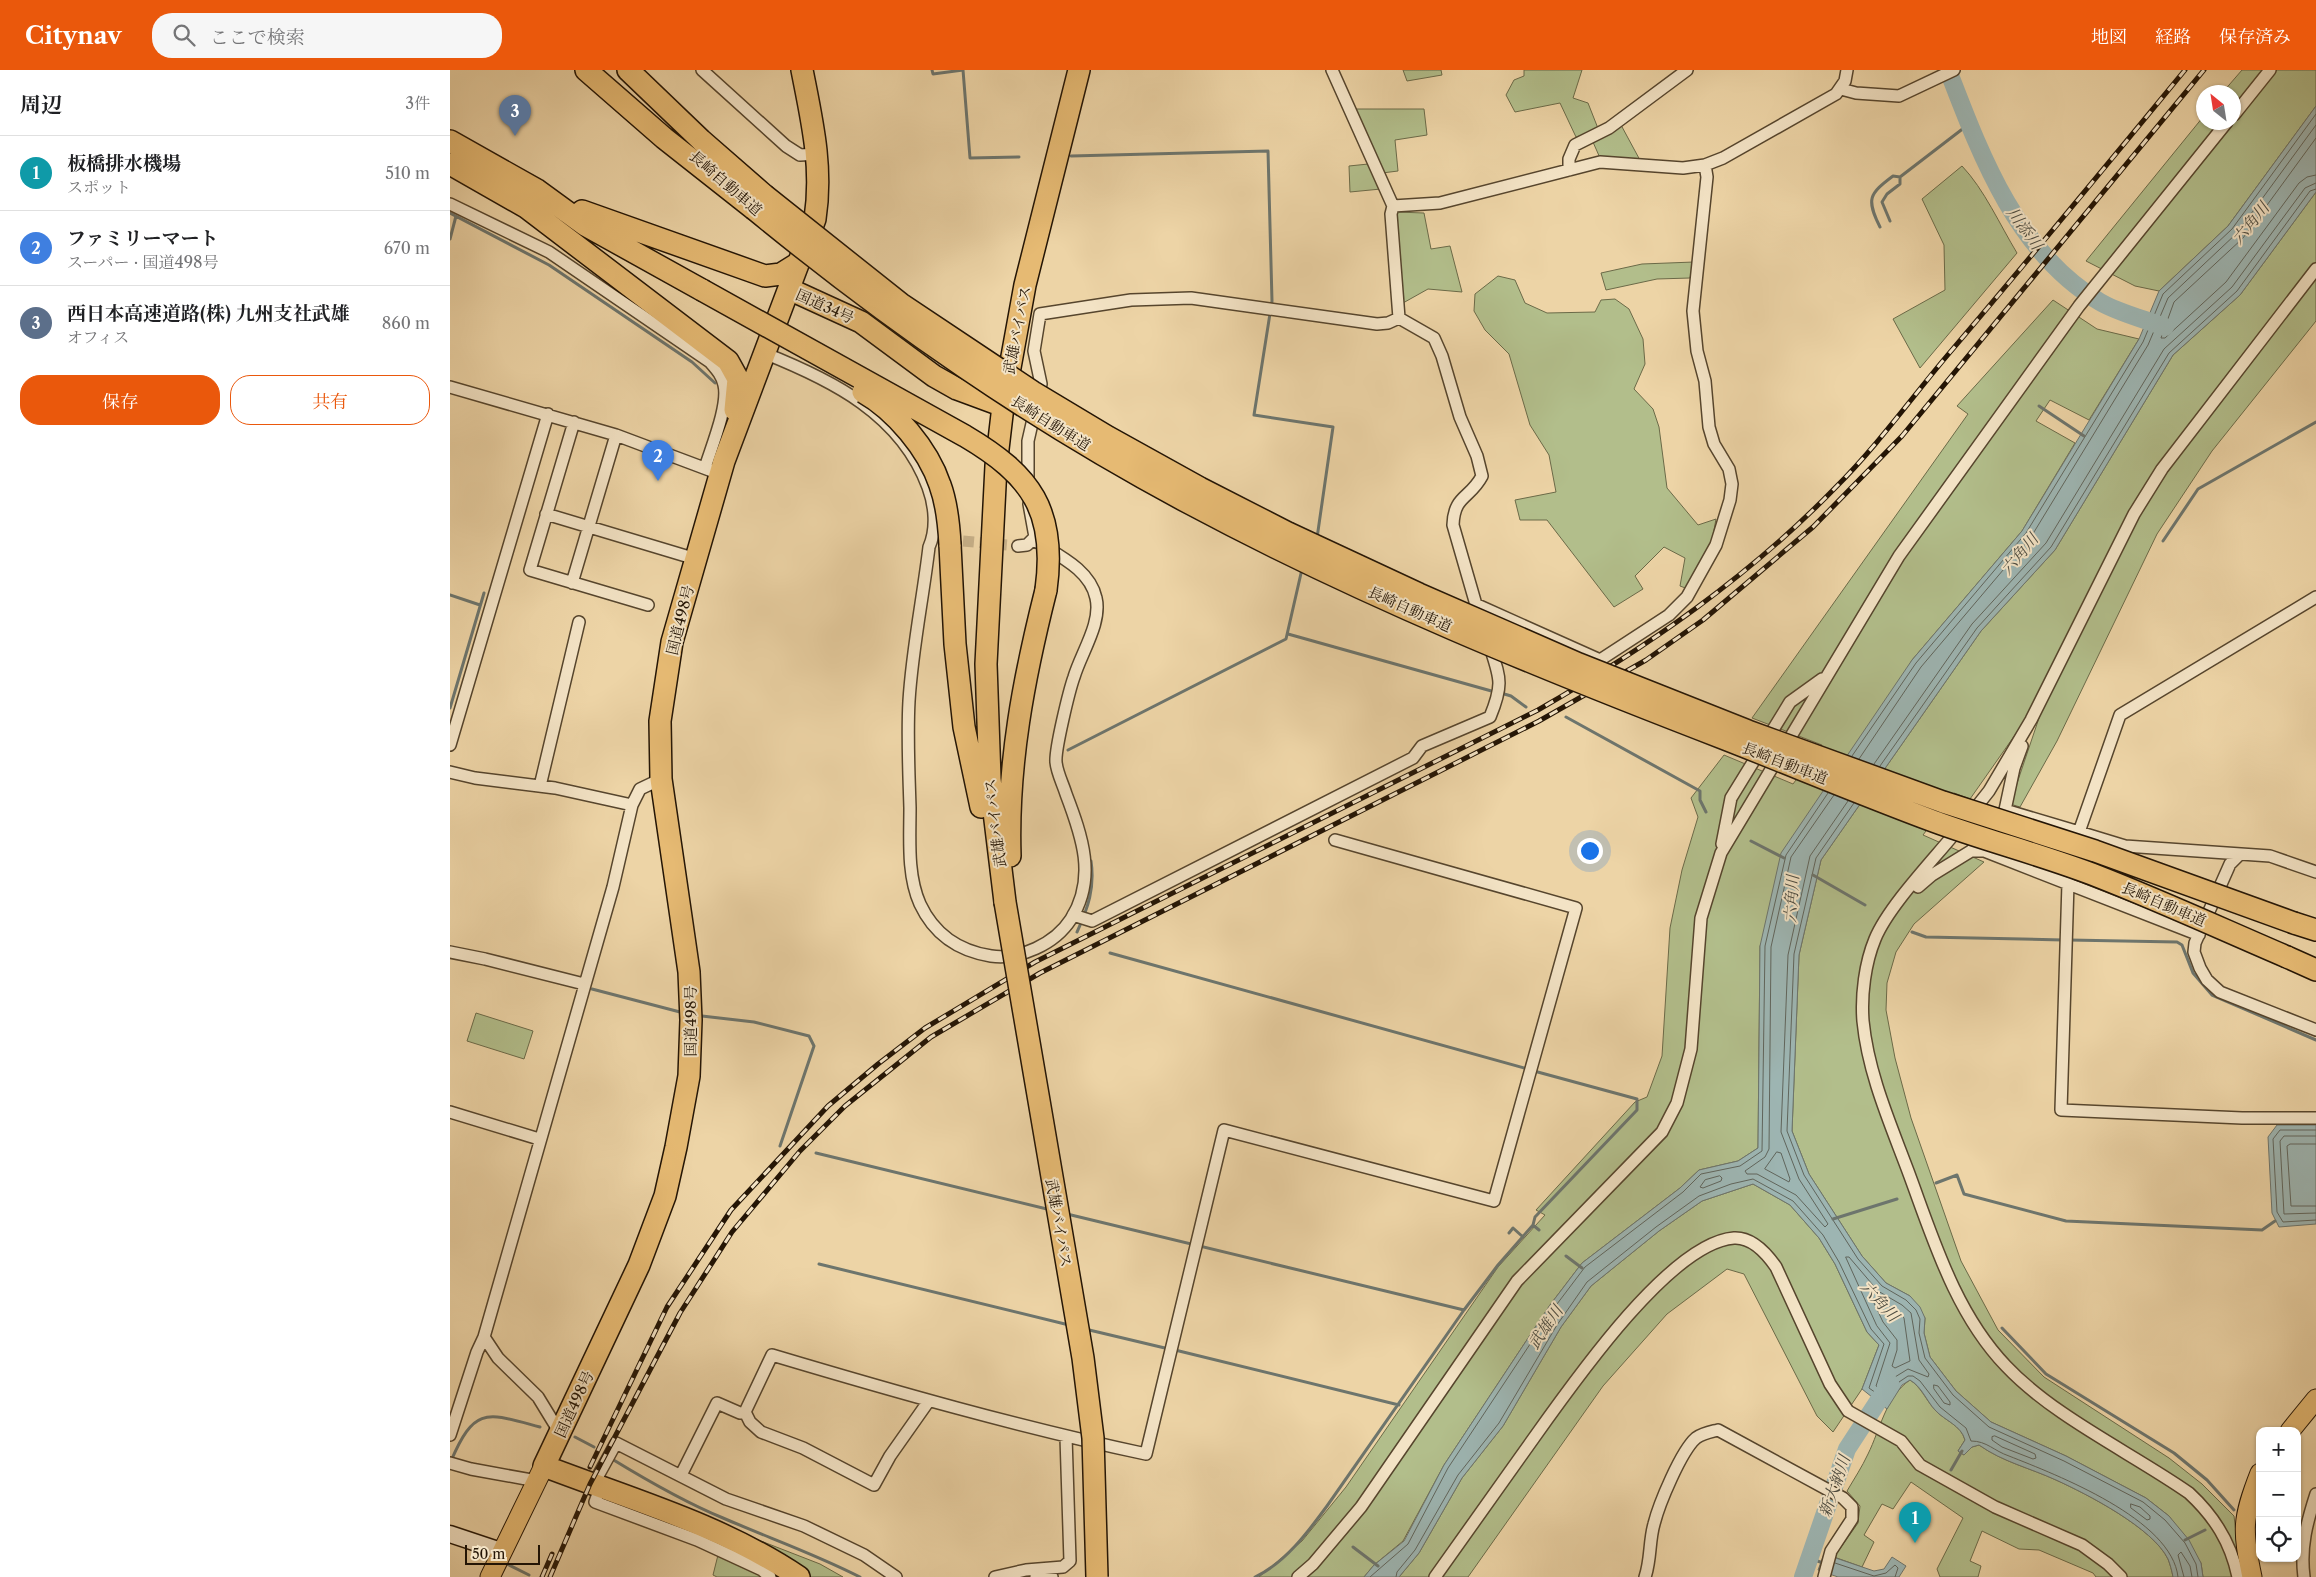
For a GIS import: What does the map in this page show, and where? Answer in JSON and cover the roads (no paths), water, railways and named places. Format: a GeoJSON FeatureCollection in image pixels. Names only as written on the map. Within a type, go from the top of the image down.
{"type":"FeatureCollection","features":[{"type":"Feature","properties":{"kind":"highway"},"geometry":{"type":"LineString","coordinates":[[586,70],[664,138],[759,202]]}},
{"type":"Feature","properties":{"kind":"highway","name":"長崎自動車道"},"geometry":{"type":"LineString","coordinates":[[604,70],[685,147],[901,304],[1009,377],[1116,442],[1288,533],[1419,594],[1579,664],[1748,731],[1943,802],[2095,851],[2316,930]]}},
{"type":"Feature","properties":{"kind":"highway","name":"長崎自動車道"},"geometry":{"type":"LineString","coordinates":[[628,70],[701,140],[759,202],[892,318],[961,366],[1101,454],[1189,503],[1279,548],[1414,611],[1571,680],[1936,822],[2096,876],[2316,970]]}},
{"type":"Feature","properties":{"kind":"highway","name":"国道34号"},"geometry":{"type":"LineString","coordinates":[[802,70],[818,154],[819,195],[815,219],[782,305],[861,322],[957,390],[1003,406]]}},
{"type":"Feature","properties":{"kind":"highway","name":"武雄バイパス"},"geometry":{"type":"LineString","coordinates":[[1079,70],[1025,285],[1003,406],[996,466],[986,664],[990,779],[1034,1083],[1083,1358],[1093,1438],[1097,1577]]}},
{"type":"Feature","properties":{"kind":"highway"},"geometry":{"type":"LineString","coordinates":[[450,141],[532,199],[728,361],[738,379],[738,390],[717,468]]}},
{"type":"Feature","properties":{"kind":"highway"},"geometry":{"type":"LineString","coordinates":[[450,164],[532,199],[585,225],[859,389],[883,406],[912,436],[934,468],[946,504],[955,644],[964,727],[990,854],[1008,899]]}},
{"type":"Feature","properties":{"kind":"highway"},"geometry":{"type":"LineString","coordinates":[[532,199],[591,215],[765,276],[778,287],[782,305],[756,347],[744,355],[731,354],[702,339]]}},
{"type":"Feature","properties":{"kind":"highway"},"geometry":{"type":"LineString","coordinates":[[765,276],[781,274],[798,264]]}},
{"type":"Feature","properties":{"kind":"highway"},"geometry":{"type":"LineString","coordinates":[[700,294],[956,431],[1006,463],[1030,489],[1045,524],[1049,544],[1050,565],[1046,590],[1027,666],[1014,756],[1008,899]]}},
{"type":"Feature","properties":{"kind":"highway","name":"国道498号"},"geometry":{"type":"LineString","coordinates":[[540,1473],[639,1265],[665,1196],[689,1076],[691,1020],[689,972],[661,779],[660,721],[672,642],[696,559],[717,468],[782,305]]}},
{"type":"Feature","properties":{"kind":"highway"},"geometry":{"type":"LineString","coordinates":[[540,1473],[596,1486],[639,1510],[744,1544],[773,1559],[799,1577]]}},
{"type":"Feature","properties":{"kind":"main road"},"geometry":{"type":"LineString","coordinates":[[2293,1427],[2316,1399]]}},
{"type":"Feature","properties":{"kind":"main road"},"geometry":{"type":"LineString","coordinates":[[490,1577],[540,1473]]}},
{"type":"Feature","properties":{"kind":"main road"},"geometry":{"type":"LineString","coordinates":[[2252,1577],[2244,1537],[2247,1508],[2256,1484]]}},
{"type":"Feature","properties":{"kind":"main road"},"geometry":{"type":"LineString","coordinates":[[450,1534],[501,1551]]}},
{"type":"Feature","properties":{"kind":"street"},"geometry":{"type":"LineString","coordinates":[[702,70],[786,146],[800,155],[818,154]]}},
{"type":"Feature","properties":{"kind":"street"},"geometry":{"type":"LineString","coordinates":[[1332,70],[1393,206],[1391,214],[1399,318]]}},
{"type":"Feature","properties":{"kind":"street"},"geometry":{"type":"LineString","coordinates":[[1569,170],[1568,159],[1575,145],[1609,128],[1687,70]]}},
{"type":"Feature","properties":{"kind":"street"},"geometry":{"type":"LineString","coordinates":[[1393,206],[1440,203],[1600,162],[1660,168],[1705,165],[1723,158],[1830,99],[1841,89],[1847,70]]}},
{"type":"Feature","properties":{"kind":"street"},"geometry":{"type":"LineString","coordinates":[[1841,89],[1856,93],[1899,96],[1954,70]]}},
{"type":"Feature","properties":{"kind":"street"},"geometry":{"type":"LineString","coordinates":[[2241,106],[2270,70]]}},
{"type":"Feature","properties":{"kind":"street"},"geometry":{"type":"LineString","coordinates":[[1721,853],[1899,556],[2079,306],[2221,130]]}},
{"type":"Feature","properties":{"kind":"street"},"geometry":{"type":"LineString","coordinates":[[1475,604],[1600,660],[1669,614],[1687,597],[1716,545],[1730,500],[1732,484],[1729,469],[1714,444],[1709,427],[1705,381],[1694,331],[1693,311],[1707,177],[1705,165]]}},
{"type":"Feature","properties":{"kind":"street"},"geometry":{"type":"LineString","coordinates":[[450,204],[549,252],[710,362],[721,374],[725,387],[717,468],[548,414],[450,387]]}},
{"type":"Feature","properties":{"kind":"street"},"geometry":{"type":"LineString","coordinates":[[2238,1577],[2223,1533],[2206,1508],[2169,1478],[2039,1396],[2005,1366],[1972,1322],[1945,1268],[1886,1114],[1871,1062],[1863,1020],[1865,979],[1875,939],[1891,912],[1989,791],[2031,720],[2134,514],[2157,476],[2316,269]]}},
{"type":"Feature","properties":{"kind":"street"},"geometry":{"type":"LineString","coordinates":[[764,353],[829,381],[866,406],[893,430],[911,454],[924,477],[949,540],[929,547],[909,701],[910,864],[919,903],[930,921],[946,938],[972,953],[1003,958],[1030,951],[1055,938],[1073,914],[1080,900],[1086,878],[1086,851],[1055,761],[1074,677],[1094,622],[1097,600],[1090,582],[1079,571],[1034,540],[1028,495],[1028,441],[1041,384],[1034,351],[1040,314],[1131,300],[1191,298],[1377,324],[1388,323],[1399,318]]}},
{"type":"Feature","properties":{"kind":"street"},"geometry":{"type":"LineString","coordinates":[[1073,914],[1092,921],[1413,758],[1422,746],[1490,717],[1499,694],[1500,676],[1475,604],[1453,525],[1454,512],[1458,501],[1476,487],[1482,476],[1477,456],[1460,417],[1442,356],[1434,338],[1399,318]]}},
{"type":"Feature","properties":{"kind":"street"},"geometry":{"type":"LineString","coordinates":[[450,745],[548,414]]}},
{"type":"Feature","properties":{"kind":"street"},"geometry":{"type":"LineString","coordinates":[[574,422],[530,570],[648,605]]}},
{"type":"Feature","properties":{"kind":"street"},"geometry":{"type":"LineString","coordinates":[[572,583],[616,435]]}},
{"type":"Feature","properties":{"kind":"street"},"geometry":{"type":"LineString","coordinates":[[546,514],[696,559]]}},
{"type":"Feature","properties":{"kind":"street"},"geometry":{"type":"LineString","coordinates":[[1018,546],[1027,545],[1034,540]]}},
{"type":"Feature","properties":{"kind":"street"},"geometry":{"type":"LineString","coordinates":[[2079,832],[2120,715],[2316,597]]}},
{"type":"Feature","properties":{"kind":"street"},"geometry":{"type":"LineString","coordinates":[[540,786],[579,622]]}},
{"type":"Feature","properties":{"kind":"street"},"geometry":{"type":"LineString","coordinates":[[1298,1577],[1313,1564],[1361,1506],[1517,1281],[1662,1132],[1677,1103],[1691,1049],[1701,918],[1721,853],[1731,798],[1790,702],[1826,676]]}},
{"type":"Feature","properties":{"kind":"street"},"geometry":{"type":"LineString","coordinates":[[1891,912],[1932,875],[1971,851],[2005,810],[2014,768],[2031,720]]}},
{"type":"Feature","properties":{"kind":"street"},"geometry":{"type":"LineString","coordinates":[[450,772],[475,778],[540,786],[632,805]]}},
{"type":"Feature","properties":{"kind":"street"},"geometry":{"type":"LineString","coordinates":[[450,1435],[477,1352],[484,1337],[613,887],[632,805],[640,789],[661,779]]}},
{"type":"Feature","properties":{"kind":"street"},"geometry":{"type":"LineString","coordinates":[[2005,810],[2116,845],[2270,856],[2316,872]]}},
{"type":"Feature","properties":{"kind":"street"},"geometry":{"type":"LineString","coordinates":[[745,1412],[772,1355],[928,1402],[1066,1437],[1146,1454],[1224,1130],[1494,1201],[1576,908],[1335,840]]}},
{"type":"Feature","properties":{"kind":"street"},"geometry":{"type":"LineString","coordinates":[[1971,851],[1984,851],[2199,935]]}},
{"type":"Feature","properties":{"kind":"street"},"geometry":{"type":"LineString","coordinates":[[2239,855],[2230,864],[2199,935],[2194,952],[2200,968],[2206,980],[2220,992],[2316,1030]]}},
{"type":"Feature","properties":{"kind":"street"},"geometry":{"type":"LineString","coordinates":[[2068,883],[2061,1110],[2242,1118],[2316,1118]]}},
{"type":"Feature","properties":{"kind":"street"},"geometry":{"type":"LineString","coordinates":[[450,952],[584,984]]}},
{"type":"Feature","properties":{"kind":"street"},"geometry":{"type":"LineString","coordinates":[[450,1112],[540,1139]]}},
{"type":"Feature","properties":{"kind":"street"},"geometry":{"type":"LineString","coordinates":[[1435,1577],[1579,1376],[1619,1326],[1658,1284],[1690,1257],[1717,1241],[1736,1238],[1751,1242],[1765,1252],[1776,1267],[1830,1384],[1848,1411],[1901,1441],[1920,1465],[1995,1508],[2082,1545],[2108,1564],[2121,1577]]}},
{"type":"Feature","properties":{"kind":"street"},"geometry":{"type":"LineString","coordinates":[[484,1337],[498,1358],[538,1397],[560,1434]]}},
{"type":"Feature","properties":{"kind":"street"},"geometry":{"type":"LineString","coordinates":[[745,1412],[750,1422],[761,1432],[803,1448],[874,1485],[890,1456],[928,1402]]}},
{"type":"Feature","properties":{"kind":"street"},"geometry":{"type":"LineString","coordinates":[[681,1475],[717,1403],[740,1413],[745,1412]]}},
{"type":"Feature","properties":{"kind":"street"},"geometry":{"type":"LineString","coordinates":[[1645,1577],[1653,1524],[1668,1485],[1688,1448],[1696,1439],[1706,1432],[1718,1430],[1843,1498],[1852,1507],[1852,1519],[1831,1551],[1824,1576]]}},
{"type":"Feature","properties":{"kind":"street"},"geometry":{"type":"LineString","coordinates":[[995,1577],[1045,1574],[1063,1567],[1070,1560],[1066,1437]]}},
{"type":"Feature","properties":{"kind":"street"},"geometry":{"type":"LineString","coordinates":[[596,1486],[616,1443],[726,1499],[813,1530],[864,1555],[896,1577]]}},
{"type":"Feature","properties":{"kind":"street"},"geometry":{"type":"LineString","coordinates":[[453,1464],[540,1473]]}},
{"type":"Feature","properties":{"kind":"street"},"geometry":{"type":"LineString","coordinates":[[2304,1577],[2302,1562],[2305,1528],[2316,1494]]}},
{"type":"Feature","properties":{"kind":"street"},"geometry":{"type":"LineString","coordinates":[[639,1510],[697,1540],[762,1570],[770,1577]]}},
{"type":"Feature","properties":{"kind":"water"},"geometry":{"type":"Polygon","coordinates":[[[2316,106],[2316,192],[2240,295],[2173,355],[2055,550],[1981,631],[1821,860],[1799,955],[1792,1131],[1809,1174],[1862,1256],[1886,1283],[1910,1296],[1920,1307],[1925,1318],[1924,1333],[1930,1357],[1956,1391],[1991,1422],[2066,1456],[2146,1498],[2169,1516],[2189,1540],[2201,1563],[2203,1577],[2173,1577],[2168,1559],[2149,1536],[2118,1513],[2084,1494],[1998,1456],[1979,1445],[1972,1447],[1964,1455],[1958,1451],[1965,1440],[1963,1435],[1935,1410],[1921,1390],[1910,1380],[1902,1385],[1887,1409],[1862,1389],[1879,1345],[1867,1332],[1835,1264],[1819,1238],[1790,1205],[1753,1184],[1702,1201],[1659,1231],[1591,1286],[1561,1327],[1503,1426],[1462,1478],[1419,1553],[1399,1577],[1364,1577],[1374,1565],[1404,1541],[1444,1465],[1550,1305],[1582,1263],[1680,1188],[1699,1170],[1738,1161],[1758,1148],[1760,946],[1781,853],[1912,660],[2022,531],[2139,339],[2159,291],[2228,226],[2316,106]]]}},
{"type":"Feature","properties":{"kind":"water"},"geometry":{"type":"Polygon","coordinates":[[[2277,1125],[2316,1125],[2316,1224],[2279,1227],[2272,1213],[2268,1137],[2277,1125]]]}},
{"type":"Feature","properties":{"kind":"water"},"geometry":{"type":"Polygon","coordinates":[[[1824,1554],[1874,1571],[1884,1569],[1892,1557],[1906,1566],[1899,1577],[1838,1577],[1818,1570],[1824,1554]]]}},
{"type":"Feature","properties":{"kind":"waterway"},"geometry":{"type":"LineString","coordinates":[[932,70],[933,74],[963,70],[970,158],[1019,157]]}},
{"type":"Feature","properties":{"kind":"waterway","name":"川添川"},"geometry":{"type":"LineString","coordinates":[[1948,70],[1974,136],[2005,200],[2024,230],[2046,257],[2071,281],[2100,302],[2123,313],[2165,327]]}},
{"type":"Feature","properties":{"kind":"waterway"},"geometry":{"type":"LineString","coordinates":[[1880,227],[1872,203],[1872,198],[1879,188],[1893,176],[1900,177],[1969,124]]}},
{"type":"Feature","properties":{"kind":"waterway"},"geometry":{"type":"LineString","coordinates":[[1071,156],[1268,151],[1272,301],[1254,415],[1333,427],[1317,538]]}},
{"type":"Feature","properties":{"kind":"waterway"},"geometry":{"type":"LineString","coordinates":[[1890,221],[1882,202],[1887,194],[1900,184],[1900,177]]}},
{"type":"Feature","properties":{"kind":"waterway"},"geometry":{"type":"LineString","coordinates":[[450,213],[549,265],[692,362],[715,383]]}},
{"type":"Feature","properties":{"kind":"waterway"},"geometry":{"type":"LineString","coordinates":[[450,239],[456,216]]}},
{"type":"Feature","properties":{"kind":"waterway"},"geometry":{"type":"LineString","coordinates":[[2039,406],[2084,436]]}},
{"type":"Feature","properties":{"kind":"waterway"},"geometry":{"type":"LineString","coordinates":[[2163,541],[2198,489],[2316,422]]}},
{"type":"Feature","properties":{"kind":"waterway"},"geometry":{"type":"LineString","coordinates":[[1068,750],[1286,639],[1302,569]]}},
{"type":"Feature","properties":{"kind":"waterway"},"geometry":{"type":"LineString","coordinates":[[450,708],[484,593]]}},
{"type":"Feature","properties":{"kind":"waterway"},"geometry":{"type":"LineString","coordinates":[[450,595],[480,605]]}},
{"type":"Feature","properties":{"kind":"waterway"},"geometry":{"type":"LineString","coordinates":[[1288,634],[1495,692]]}},
{"type":"Feature","properties":{"kind":"waterway"},"geometry":{"type":"LineString","coordinates":[[1501,693],[1511,696],[1526,707]]}},
{"type":"Feature","properties":{"kind":"waterway"},"geometry":{"type":"LineString","coordinates":[[1566,717],[1700,791],[1700,800],[1706,812]]}},
{"type":"Feature","properties":{"kind":"waterway"},"geometry":{"type":"LineString","coordinates":[[1751,841],[1784,858]]}},
{"type":"Feature","properties":{"kind":"waterway"},"geometry":{"type":"LineString","coordinates":[[1077,932],[1090,898],[1092,880],[1091,861]]}},
{"type":"Feature","properties":{"kind":"waterway"},"geometry":{"type":"LineString","coordinates":[[1813,875],[1865,905]]}},
{"type":"Feature","properties":{"kind":"waterway"},"geometry":{"type":"LineString","coordinates":[[1912,932],[1926,937],[2063,940]]}},
{"type":"Feature","properties":{"kind":"waterway"},"geometry":{"type":"LineString","coordinates":[[2069,940],[2177,942],[2182,945],[2193,973],[2212,995],[2316,1040]]}},
{"type":"Feature","properties":{"kind":"waterway"},"geometry":{"type":"LineString","coordinates":[[1110,953],[1528,1069]]}},
{"type":"Feature","properties":{"kind":"waterway"},"geometry":{"type":"LineString","coordinates":[[592,989],[680,1012]]}},
{"type":"Feature","properties":{"kind":"waterway"},"geometry":{"type":"LineString","coordinates":[[702,1016],[754,1022],[809,1036],[814,1046],[780,1146]]}},
{"type":"Feature","properties":{"kind":"waterway"},"geometry":{"type":"LineString","coordinates":[[1533,1225],[1535,1217],[1637,1110],[1637,1099],[1534,1071]]}},
{"type":"Feature","properties":{"kind":"waterway"},"geometry":{"type":"LineString","coordinates":[[816,1153],[1051,1210]]}},
{"type":"Feature","properties":{"kind":"waterway"},"geometry":{"type":"LineString","coordinates":[[1936,1183],[1957,1175],[1964,1194],[2066,1221],[2262,1230],[2275,1221]]}},
{"type":"Feature","properties":{"kind":"waterway"},"geometry":{"type":"LineString","coordinates":[[1833,1219],[1897,1199]]}},
{"type":"Feature","properties":{"kind":"waterway"},"geometry":{"type":"LineString","coordinates":[[1067,1214],[1464,1310]]}},
{"type":"Feature","properties":{"kind":"waterway"},"geometry":{"type":"LineString","coordinates":[[1255,1577],[1276,1564],[1304,1536],[1498,1265],[1533,1225],[1539,1230]]}},
{"type":"Feature","properties":{"kind":"waterway"},"geometry":{"type":"LineString","coordinates":[[1509,1233],[1513,1228],[1523,1237]]}},
{"type":"Feature","properties":{"kind":"waterway"},"geometry":{"type":"LineString","coordinates":[[1566,1256],[1582,1268]]}},
{"type":"Feature","properties":{"kind":"waterway"},"geometry":{"type":"LineString","coordinates":[[819,1264],[1069,1325]]}},
{"type":"Feature","properties":{"kind":"waterway"},"geometry":{"type":"LineString","coordinates":[[2002,1328],[2046,1374],[2174,1453],[2207,1480],[2234,1510]]}},
{"type":"Feature","properties":{"kind":"waterway"},"geometry":{"type":"LineString","coordinates":[[1085,1329],[1169,1349]]}},
{"type":"Feature","properties":{"kind":"waterway"},"geometry":{"type":"LineString","coordinates":[[1175,1350],[1399,1405]]}},
{"type":"Feature","properties":{"kind":"waterway","name":"新大納川"},"geometry":{"type":"LineString","coordinates":[[1803,1577],[1847,1449],[1890,1383]]}},
{"type":"Feature","properties":{"kind":"waterway"},"geometry":{"type":"LineString","coordinates":[[451,1461],[468,1430],[476,1422],[485,1418],[495,1417],[540,1427]]}},
{"type":"Feature","properties":{"kind":"waterway"},"geometry":{"type":"LineString","coordinates":[[575,1437],[594,1447]]}},
{"type":"Feature","properties":{"kind":"waterway"},"geometry":{"type":"LineString","coordinates":[[1951,1470],[1962,1451]]}},
{"type":"Feature","properties":{"kind":"waterway"},"geometry":{"type":"LineString","coordinates":[[612,1459],[694,1505],[860,1577]]}},
{"type":"Feature","properties":{"kind":"waterway"},"geometry":{"type":"LineString","coordinates":[[2185,1540],[2205,1530]]}},
{"type":"Feature","properties":{"kind":"waterway"},"geometry":{"type":"LineString","coordinates":[[1353,1547],[1378,1566]]}},
{"type":"Feature","properties":{"kind":"waterway"},"geometry":{"type":"LineString","coordinates":[[1809,1558],[1823,1563]]}},
{"type":"Feature","properties":{"kind":"waterway"},"geometry":{"type":"LineString","coordinates":[[507,1564],[529,1575]]}},
{"type":"Feature","properties":{"kind":"tunnel"},"geometry":{"type":"LineString","coordinates":[[963,541],[1018,546]]}},
{"type":"Feature","properties":{"kind":"railway"},"geometry":{"type":"LineString","coordinates":[[590,1467],[667,1307],[731,1210],[828,1106],[925,1028],[1035,962],[1538,710],[1618,662],[1732,581],[1803,520],[1865,456],[2185,70]]}},
{"type":"Feature","properties":{"kind":"railway"},"geometry":{"type":"LineString","coordinates":[[550,1577],[590,1484],[680,1313],[732,1232],[800,1151],[845,1106],[931,1037],[1040,973],[1539,721],[1646,660],[1703,620],[1813,527],[1902,436],[2204,70]]}},
{"type":"Feature","properties":{"kind":"railway"},"geometry":{"type":"LineString","coordinates":[[542,1577],[552,1554]]}},
{"type":"Feature","properties":{"kind":"place","name":"西日本高速道路(株) 九州支社武雄"},"geometry":{"type":"Point","coordinates":[515,136]}},
{"type":"Feature","properties":{"kind":"place","name":"ファミリーマート"},"geometry":{"type":"Point","coordinates":[658,481]}},
{"type":"Feature","properties":{"kind":"place","name":"板橋排水機場"},"geometry":{"type":"Point","coordinates":[1915,1543]}},
{"type":"Feature","properties":{"kind":"water label","name":"六角川"},"geometry":{"type":"Point","coordinates":[2250,223]}},
{"type":"Feature","properties":{"kind":"water label","name":"六角川"},"geometry":{"type":"Point","coordinates":[2019,554]}},
{"type":"Feature","properties":{"kind":"water label","name":"六角川"},"geometry":{"type":"Point","coordinates":[1791,899]}},
{"type":"Feature","properties":{"kind":"water label","name":"六角川"},"geometry":{"type":"Point","coordinates":[1880,1301]}},
{"type":"Feature","properties":{"kind":"water label","name":"武雄川"},"geometry":{"type":"Point","coordinates":[1545,1327]}}]}
